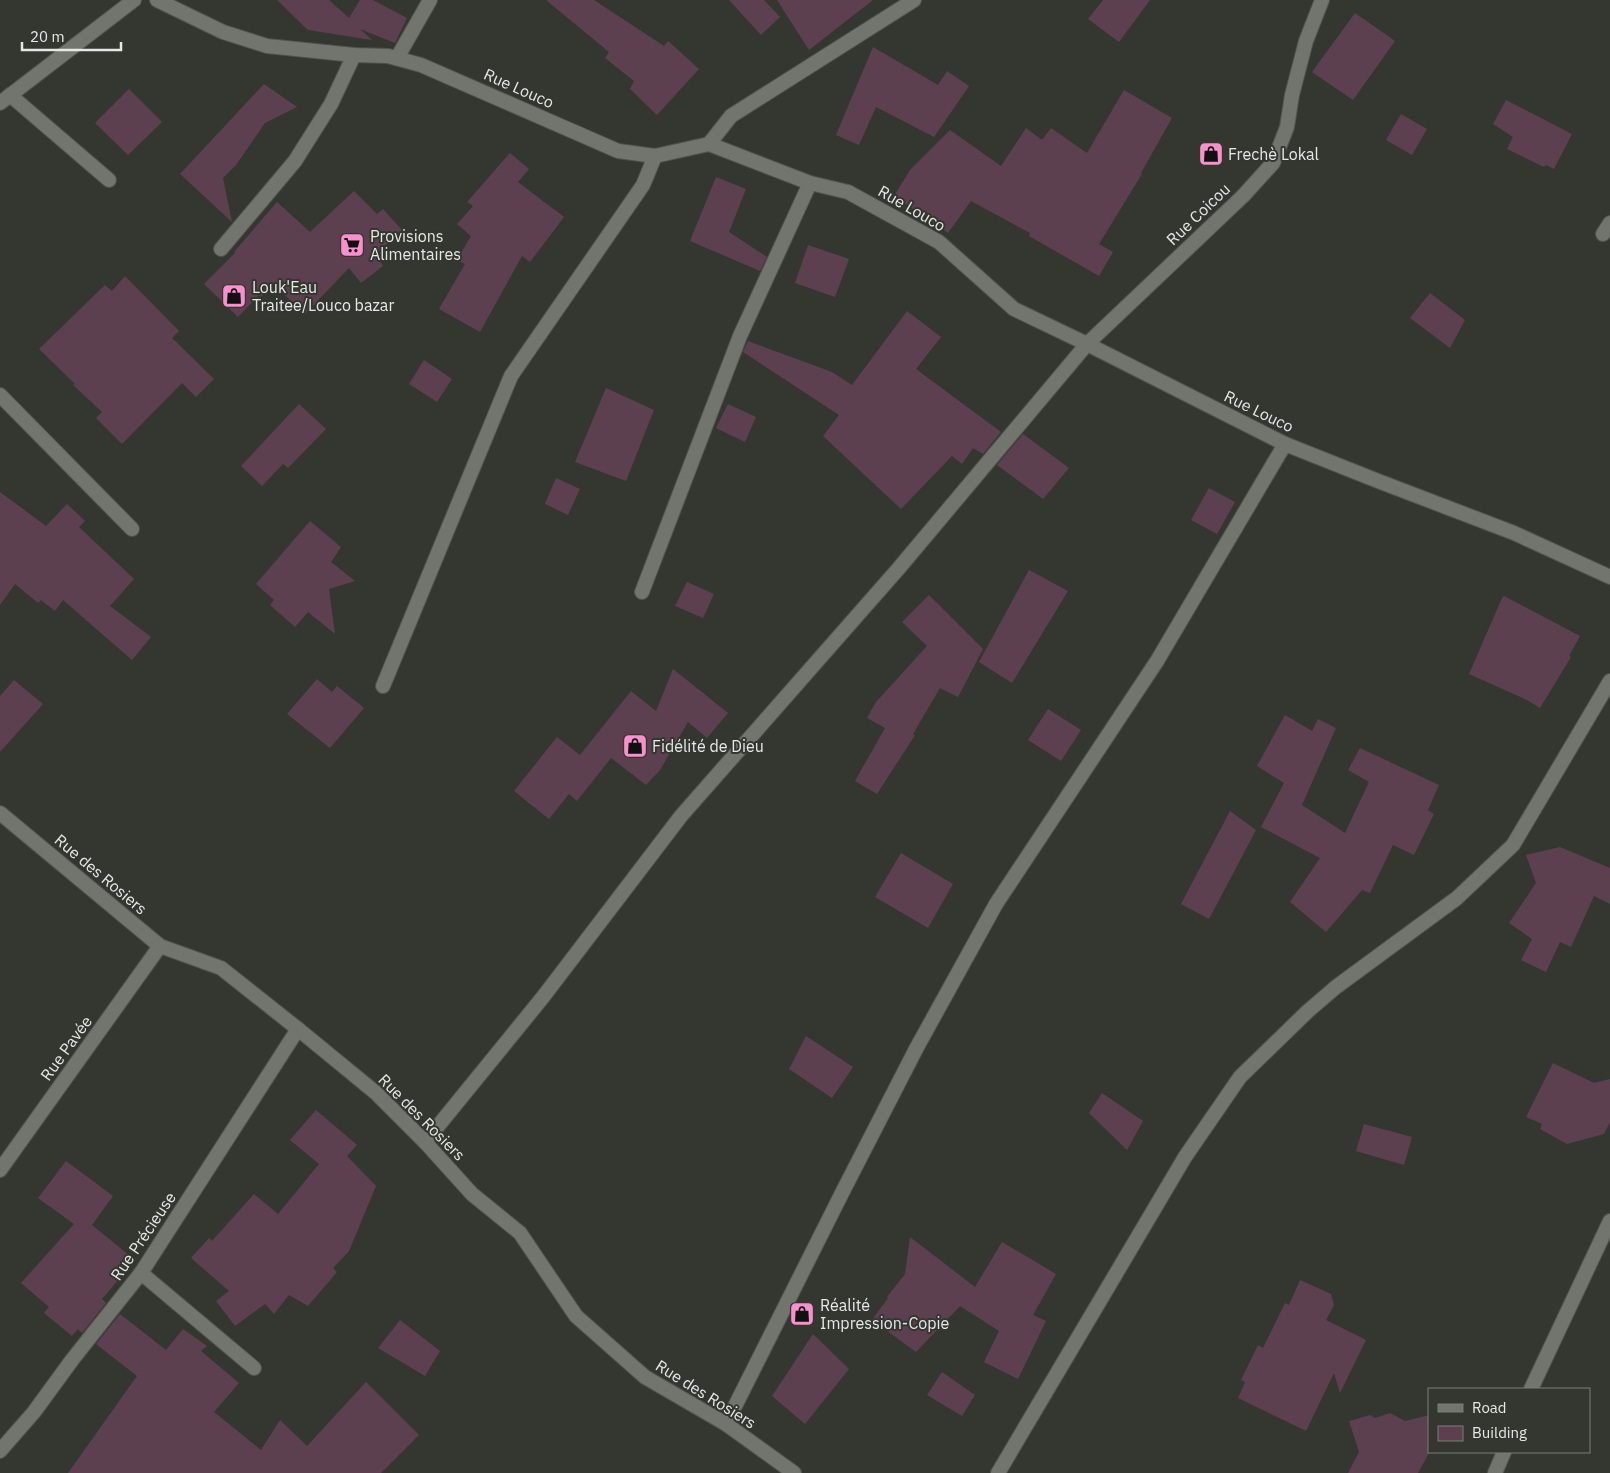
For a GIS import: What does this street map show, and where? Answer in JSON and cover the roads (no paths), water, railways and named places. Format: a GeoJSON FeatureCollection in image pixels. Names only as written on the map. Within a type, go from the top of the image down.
{"type":"FeatureCollection","features":[{"type":"Feature","properties":{"kind":"street"},"geometry":{"type":"LineString","coordinates":[[109,180],[5,99],[134,0]]}},
{"type":"Feature","properties":{"kind":"street","name":"Rue Louco"},"geometry":{"type":"LineString","coordinates":[[157,0],[223,32],[267,46],[354,55],[388,56],[421,65],[618,151],[654,156],[709,144],[810,184],[848,192],[939,242],[1014,309],[1285,444],[1514,533],[1610,577]]}},
{"type":"Feature","properties":{"kind":"street"},"geometry":{"type":"LineString","coordinates":[[397,58],[430,0]]}},
{"type":"Feature","properties":{"kind":"street"},"geometry":{"type":"LineString","coordinates":[[709,144],[731,116],[914,0]]}},
{"type":"Feature","properties":{"kind":"street","name":"Rue Coicou"},"geometry":{"type":"LineString","coordinates":[[425,1142],[543,997],[681,816],[899,568],[1087,344],[1243,196],[1272,163],[1287,127],[1292,95],[1306,40],[1322,0]]}},
{"type":"Feature","properties":{"kind":"street"},"geometry":{"type":"LineString","coordinates":[[221,249],[295,162],[331,104],[354,55]]}},
{"type":"Feature","properties":{"kind":"street"},"geometry":{"type":"LineString","coordinates":[[383,686],[511,376],[643,186],[654,156]]}},
{"type":"Feature","properties":{"kind":"street"},"geometry":{"type":"LineString","coordinates":[[642,592],[740,336],[810,184]]}},
{"type":"Feature","properties":{"kind":"street"},"geometry":{"type":"LineString","coordinates":[[0,395],[132,529]]}},
{"type":"Feature","properties":{"kind":"street"},"geometry":{"type":"LineString","coordinates":[[726,1424],[899,1083],[996,904],[1157,661],[1285,444]]}},
{"type":"Feature","properties":{"kind":"street"},"geometry":{"type":"LineString","coordinates":[[998,1473],[1185,1157],[1240,1077],[1308,1011],[1336,987],[1457,898],[1513,844],[1610,681]]}},
{"type":"Feature","properties":{"kind":"street","name":"Rue des Rosiers"},"geometry":{"type":"LineString","coordinates":[[0,813],[160,946],[221,968],[376,1093],[425,1142],[472,1194],[520,1233],[576,1316],[645,1377],[726,1424],[794,1473]]}},
{"type":"Feature","properties":{"kind":"street","name":"Rue Pavée"},"geometry":{"type":"LineString","coordinates":[[0,1170],[160,946]]}},
{"type":"Feature","properties":{"kind":"street","name":"Rue Précieuse"},"geometry":{"type":"LineString","coordinates":[[0,1451],[34,1412],[72,1360],[141,1273],[298,1029]]}},
{"type":"Feature","properties":{"kind":"street"},"geometry":{"type":"LineString","coordinates":[[1531,1388],[1610,1221]]}},
{"type":"Feature","properties":{"kind":"street"},"geometry":{"type":"LineString","coordinates":[[141,1273],[254,1368]]}},
{"type":"Feature","properties":{"kind":"street"},"geometry":{"type":"LineString","coordinates":[[1495,1473],[1504,1453]]}},
{"type":"Feature","properties":{"kind":"place","name":"Frechè Lokal"},"geometry":{"type":"Point","coordinates":[1211,154]}},
{"type":"Feature","properties":{"kind":"place","name":"Provisions Alimentaires"},"geometry":{"type":"Point","coordinates":[352,245]}},
{"type":"Feature","properties":{"kind":"place","name":"Louk'Eau Traitee/Louco bazar"},"geometry":{"type":"Point","coordinates":[234,296]}},
{"type":"Feature","properties":{"kind":"place","name":"Fidélité de Dieu"},"geometry":{"type":"Point","coordinates":[635,746]}},
{"type":"Feature","properties":{"kind":"place","name":"Réalité Impression-Copie"},"geometry":{"type":"Point","coordinates":[802,1314]}}]}
